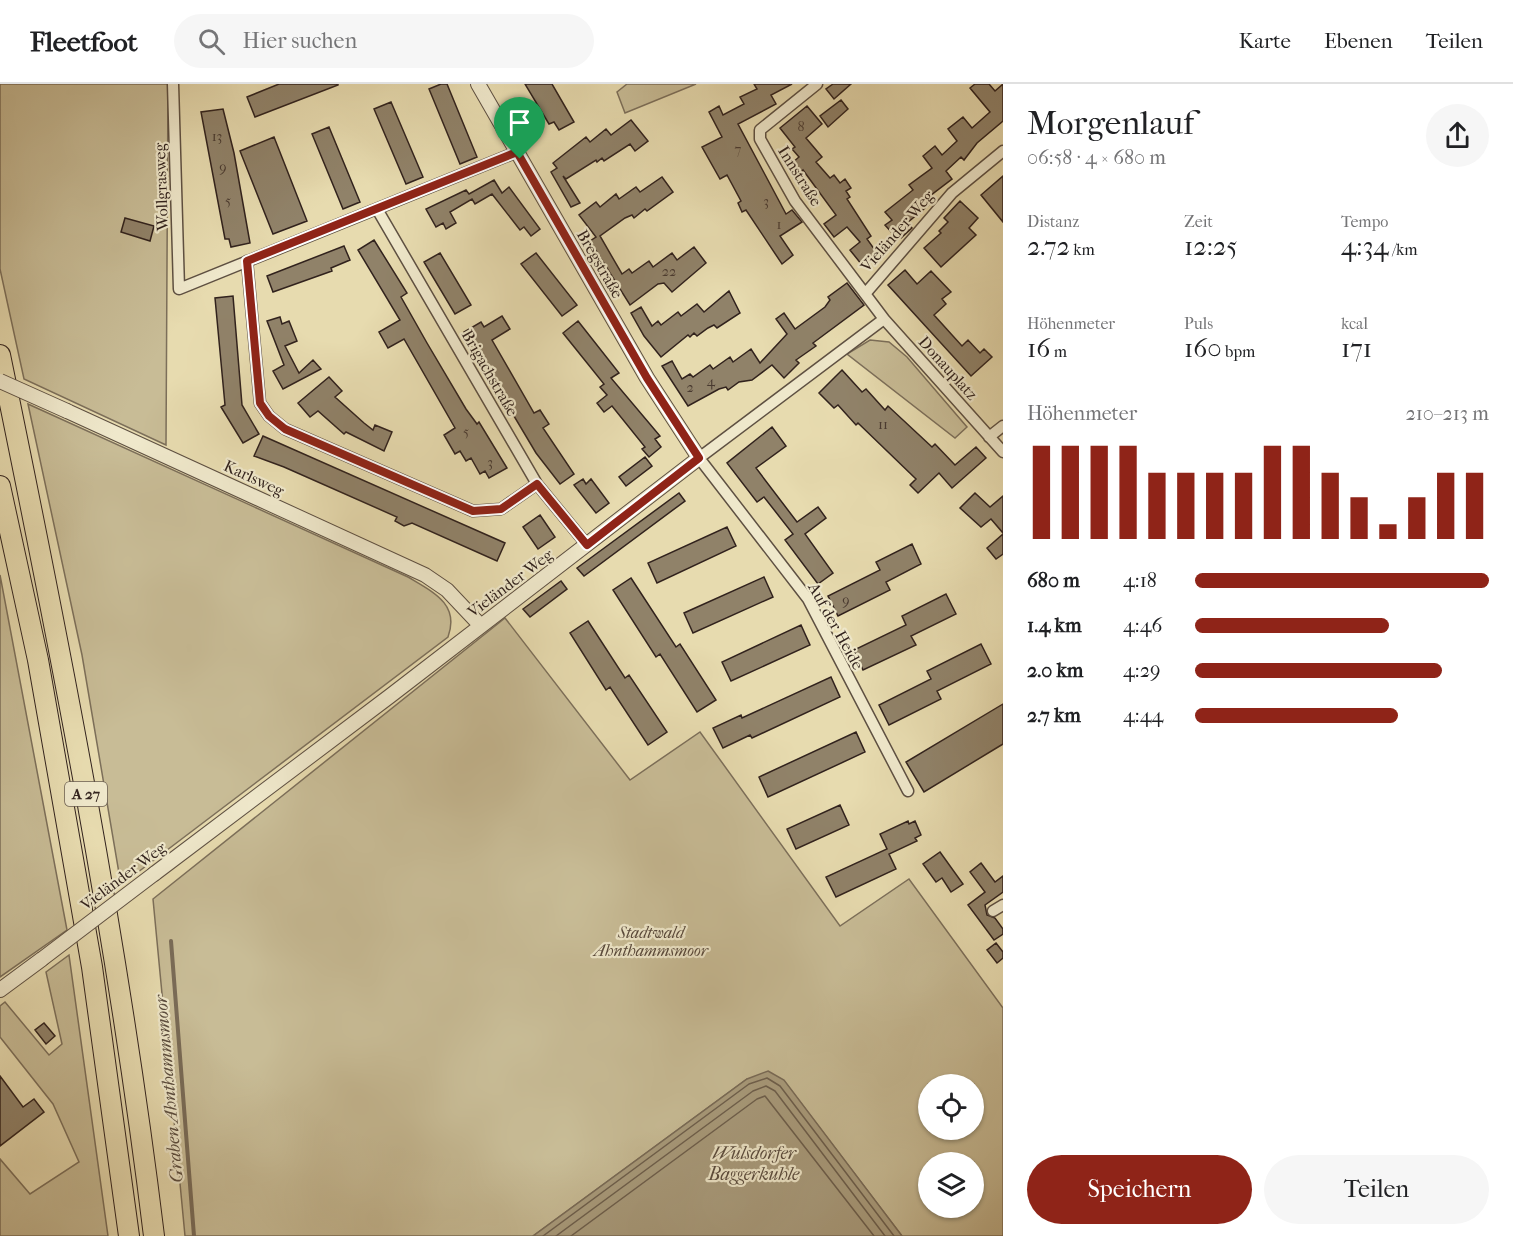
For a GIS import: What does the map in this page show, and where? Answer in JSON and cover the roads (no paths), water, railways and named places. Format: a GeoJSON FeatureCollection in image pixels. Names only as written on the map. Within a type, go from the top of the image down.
{"type":"FeatureCollection","features":[{"type":"Feature","properties":{"kind":"highway","name":"A 27"},"geometry":{"type":"LineString","coordinates":[[0,355],[61,648],[113,950],[154,1236]]}},
{"type":"Feature","properties":{"kind":"highway","name":"A 27"},"geometry":{"type":"LineString","coordinates":[[0,486],[38,660],[92,967],[129,1236]]}},
{"type":"Feature","properties":{"kind":"street","name":"Wollgrasweg"},"geometry":{"type":"LineString","coordinates":[[173,84],[178,289],[247,261]]}},
{"type":"Feature","properties":{"kind":"street","name":"Bregstraße"},"geometry":{"type":"LineString","coordinates":[[478,84],[647,378],[699,458]]}},
{"type":"Feature","properties":{"kind":"street","name":"Innstraße"},"geometry":{"type":"LineString","coordinates":[[817,84],[760,130],[759,139],[795,201],[865,294]]}},
{"type":"Feature","properties":{"kind":"street","name":"Vieländer Weg"},"geometry":{"type":"LineString","coordinates":[[0,990],[884,319],[865,294],[952,193],[1003,151]]}},
{"type":"Feature","properties":{"kind":"street"},"geometry":{"type":"LineString","coordinates":[[517,152],[247,261],[260,403],[269,416],[285,429],[473,511],[501,509],[537,484]]}},
{"type":"Feature","properties":{"kind":"street","name":"Brigachstraße"},"geometry":{"type":"LineString","coordinates":[[377,209],[537,484],[587,545]]}},
{"type":"Feature","properties":{"kind":"street","name":"Donauplatz"},"geometry":{"type":"LineString","coordinates":[[884,319],[1003,452]]}},
{"type":"Feature","properties":{"kind":"street","name":"Karlsweg"},"geometry":{"type":"LineString","coordinates":[[0,381],[425,574],[447,591],[481,626]]}},
{"type":"Feature","properties":{"kind":"street"},"geometry":{"type":"LineString","coordinates":[[989,437],[1003,426]]}},
{"type":"Feature","properties":{"kind":"street","name":"Auf der Heide"},"geometry":{"type":"LineString","coordinates":[[699,458],[808,599],[908,791]]}},
{"type":"Feature","properties":{"kind":"water","name":"Wulsdorfer Baggerkuhle"},"geometry":{"type":"Polygon","coordinates":[[[768,1071],[784,1080],[902,1236],[533,1236],[747,1079],[768,1071]]]}},
{"type":"Feature","properties":{"kind":"waterway","name":"Graben Ahnthammsmoor"},"geometry":{"type":"LineString","coordinates":[[171,941],[194,1236]]}},
{"type":"Feature","properties":{"kind":"park label","name":"Stadtwald Ahnthammsmoor"},"geometry":{"type":"Point","coordinates":[651,941]}}]}
